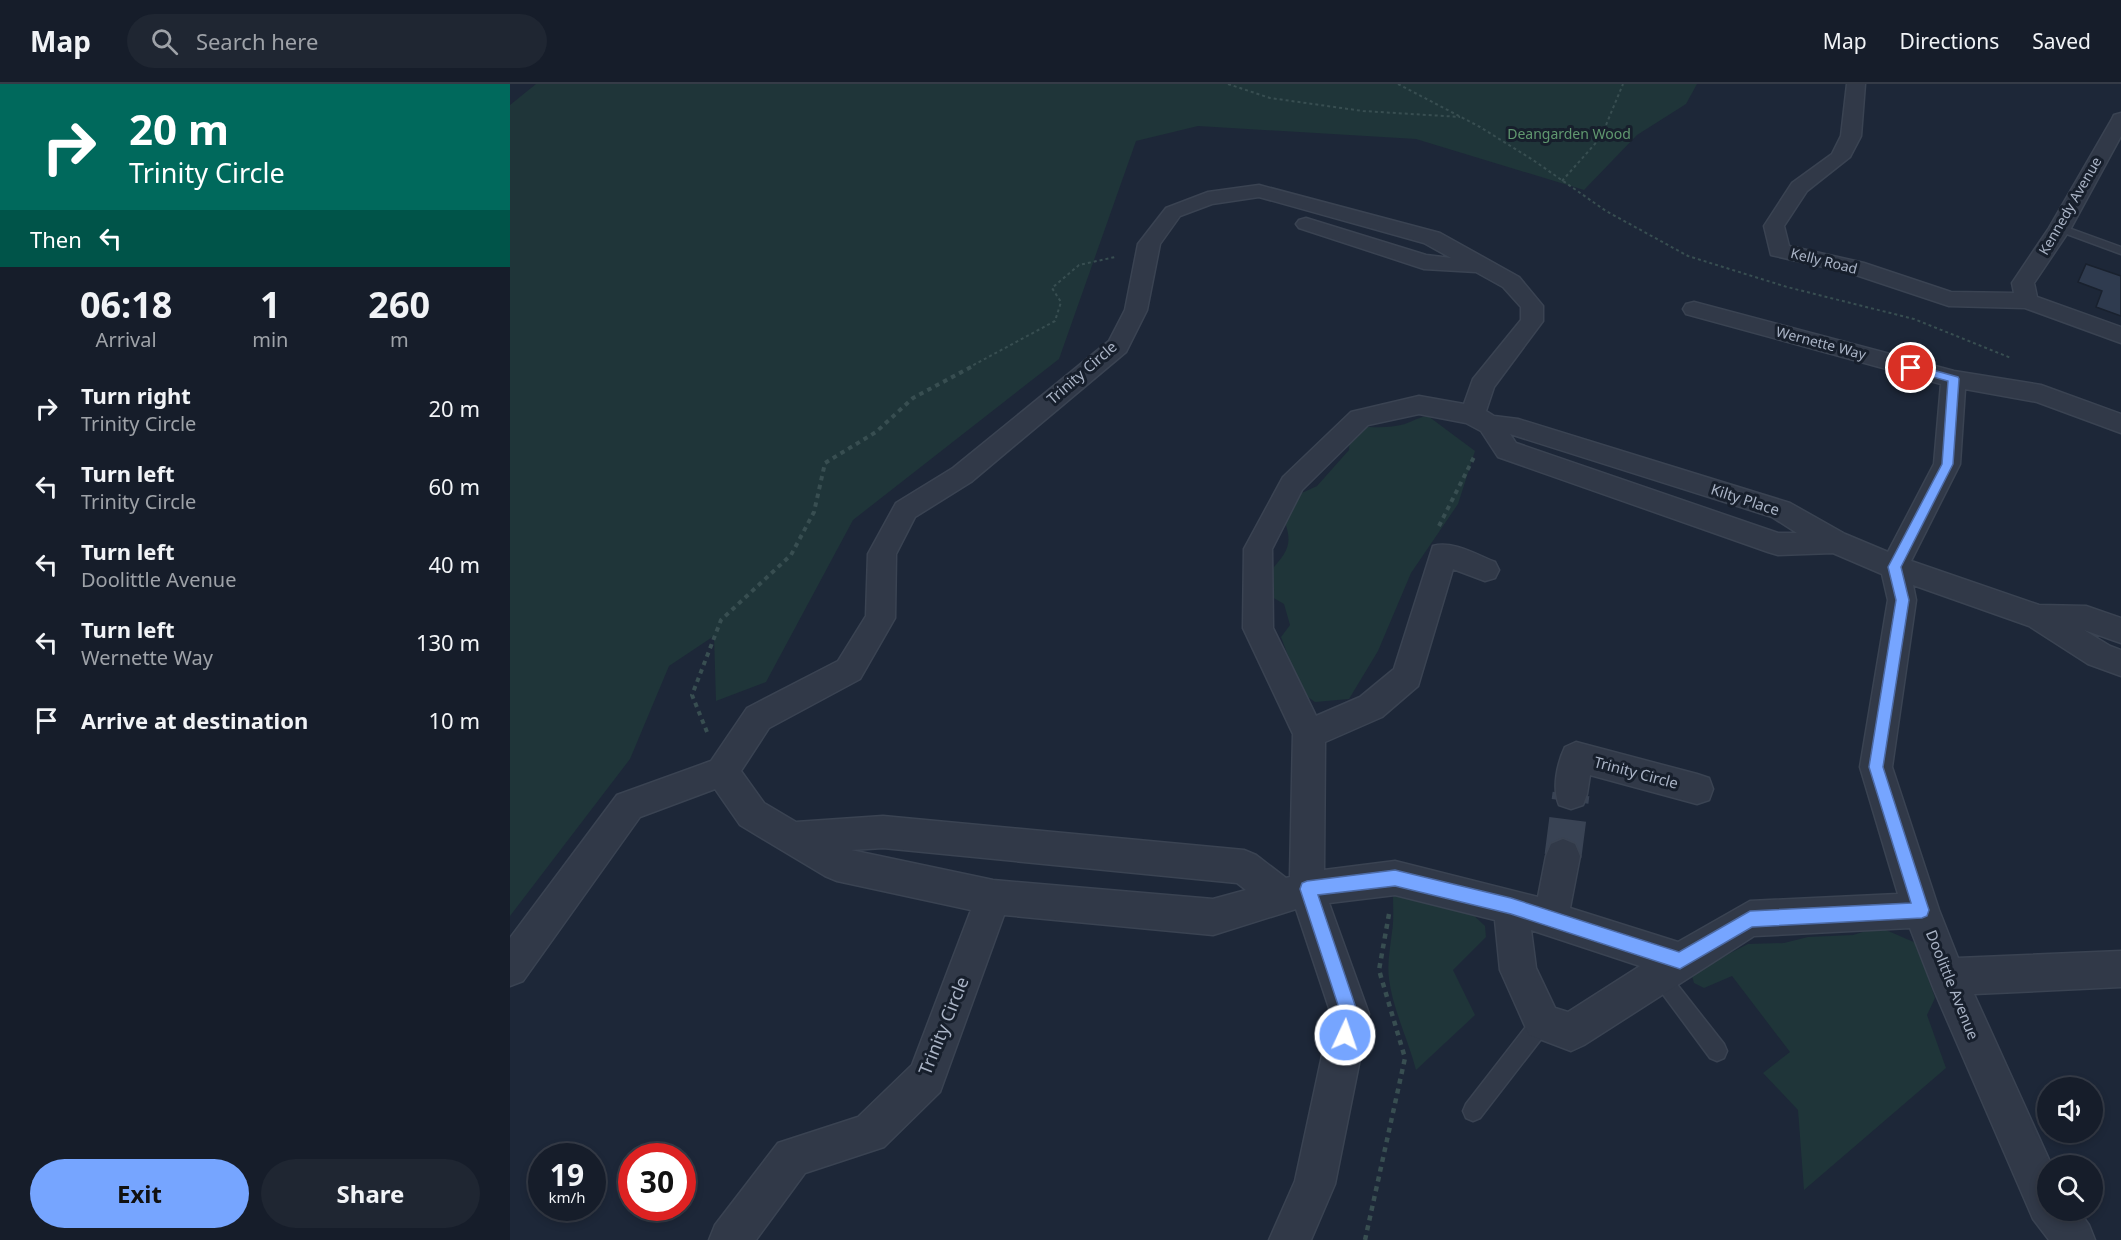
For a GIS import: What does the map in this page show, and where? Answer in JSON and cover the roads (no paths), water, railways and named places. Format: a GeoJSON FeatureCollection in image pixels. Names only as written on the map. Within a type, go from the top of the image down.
{"type":"FeatureCollection","features":[{"type":"Feature","properties":{"kind":"street","name":"Kelly Road"},"geometry":{"type":"LineString","coordinates":[[1857,84],[1854,89],[1851,136],[1840,157],[1799,187],[1774,226],[1779,250],[1856,268],[1949,299],[2027,301]]}},
{"type":"Feature","properties":{"kind":"street","name":"Kennedy Avenue"},"geometry":{"type":"LineString","coordinates":[[2027,301],[2023,283],[2060,228],[2121,119]]}},
{"type":"Feature","properties":{"kind":"street","name":"Trinity Circle"},"geometry":{"type":"LineString","coordinates":[[722,772],[758,718],[849,670],[880,618],[882,554],[905,510],[962,475],[1118,346],[1136,310],[1149,244],[1173,212],[1208,198],[1259,190],[1432,238],[1512,282],[1532,306],[1532,321],[1482,385],[1482,421]]}},
{"type":"Feature","properties":{"kind":"street"},"geometry":{"type":"LineString","coordinates":[[2027,301],[2121,335]]}},
{"type":"Feature","properties":{"kind":"street","name":"Wernette Way"},"geometry":{"type":"LineString","coordinates":[[1694,309],[1954,379],[2041,394],[2121,424]]}},
{"type":"Feature","properties":{"kind":"street"},"geometry":{"type":"LineString","coordinates":[[1894,567],[1947,464],[1954,379]]}},
{"type":"Feature","properties":{"kind":"street"},"geometry":{"type":"LineString","coordinates":[[1290,1240],[1315,1184],[1350,1014],[1295,893],[1309,734],[1258,628],[1258,549],[1292,484],[1360,418],[1419,405],[1482,421],[1507,450],[1778,544],[1835,542],[1894,567],[2039,617],[2099,655],[2121,663]]}},
{"type":"Feature","properties":{"kind":"street"},"geometry":{"type":"LineString","coordinates":[[1309,734],[1371,707],[1407,677],[1443,554],[1485,570]]}},
{"type":"Feature","properties":{"kind":"street","name":"Doolittle Avenue"},"geometry":{"type":"LineString","coordinates":[[1894,567],[1902,600],[1876,767],[1922,910],[1947,977],[2037,1179]]}},
{"type":"Feature","properties":{"kind":"street"},"geometry":{"type":"LineString","coordinates":[[2039,617],[2086,618],[2121,630]]}},
{"type":"Feature","properties":{"kind":"street","name":"Trinity Circle"},"geometry":{"type":"LineString","coordinates":[[1572,794],[1576,757],[1697,789]]}},
{"type":"Feature","properties":{"kind":"street"},"geometry":{"type":"LineString","coordinates":[[510,968],[629,806],[722,772],[752,814],[837,864],[993,897],[1213,917],[1295,893],[1395,878],[1551,917],[1670,968]]}},
{"type":"Feature","properties":{"kind":"street"},"geometry":{"type":"LineString","coordinates":[[794,838],[883,832],[1244,867],[1295,893]]}},
{"type":"Feature","properties":{"kind":"street"},"geometry":{"type":"LineString","coordinates":[[1551,917],[1563,856]]}},
{"type":"Feature","properties":{"kind":"street","name":"Trinity Circle"},"geometry":{"type":"LineString","coordinates":[[730,1240],[792,1157],[870,1133],[926,1078],[993,897]]}},
{"type":"Feature","properties":{"kind":"street"},"geometry":{"type":"LineString","coordinates":[[1511,906],[1518,970],[1542,1022],[1571,1032],[1750,919],[1922,910]]}},
{"type":"Feature","properties":{"kind":"street"},"geometry":{"type":"LineString","coordinates":[[1947,977],[2121,969]]}},
{"type":"Feature","properties":{"kind":"street"},"geometry":{"type":"LineString","coordinates":[[2061,1221],[2074,1240]]}},
{"type":"Feature","properties":{"kind":"lane"},"geometry":{"type":"LineString","coordinates":[[2060,228],[2121,252]]}},
{"type":"Feature","properties":{"kind":"lane"},"geometry":{"type":"LineString","coordinates":[[1670,968],[1717,1051]]}},
{"type":"Feature","properties":{"kind":"lane"},"geometry":{"type":"LineString","coordinates":[[1473,1111],[1542,1022]]}},
{"type":"Feature","properties":{"kind":"tunnel"},"geometry":{"type":"LineString","coordinates":[[1563,856],[1571,794]]}},
{"type":"Feature","properties":{"kind":"park label","name":"Deangarden Wood"},"geometry":{"type":"Point","coordinates":[1569,134]}}]}
